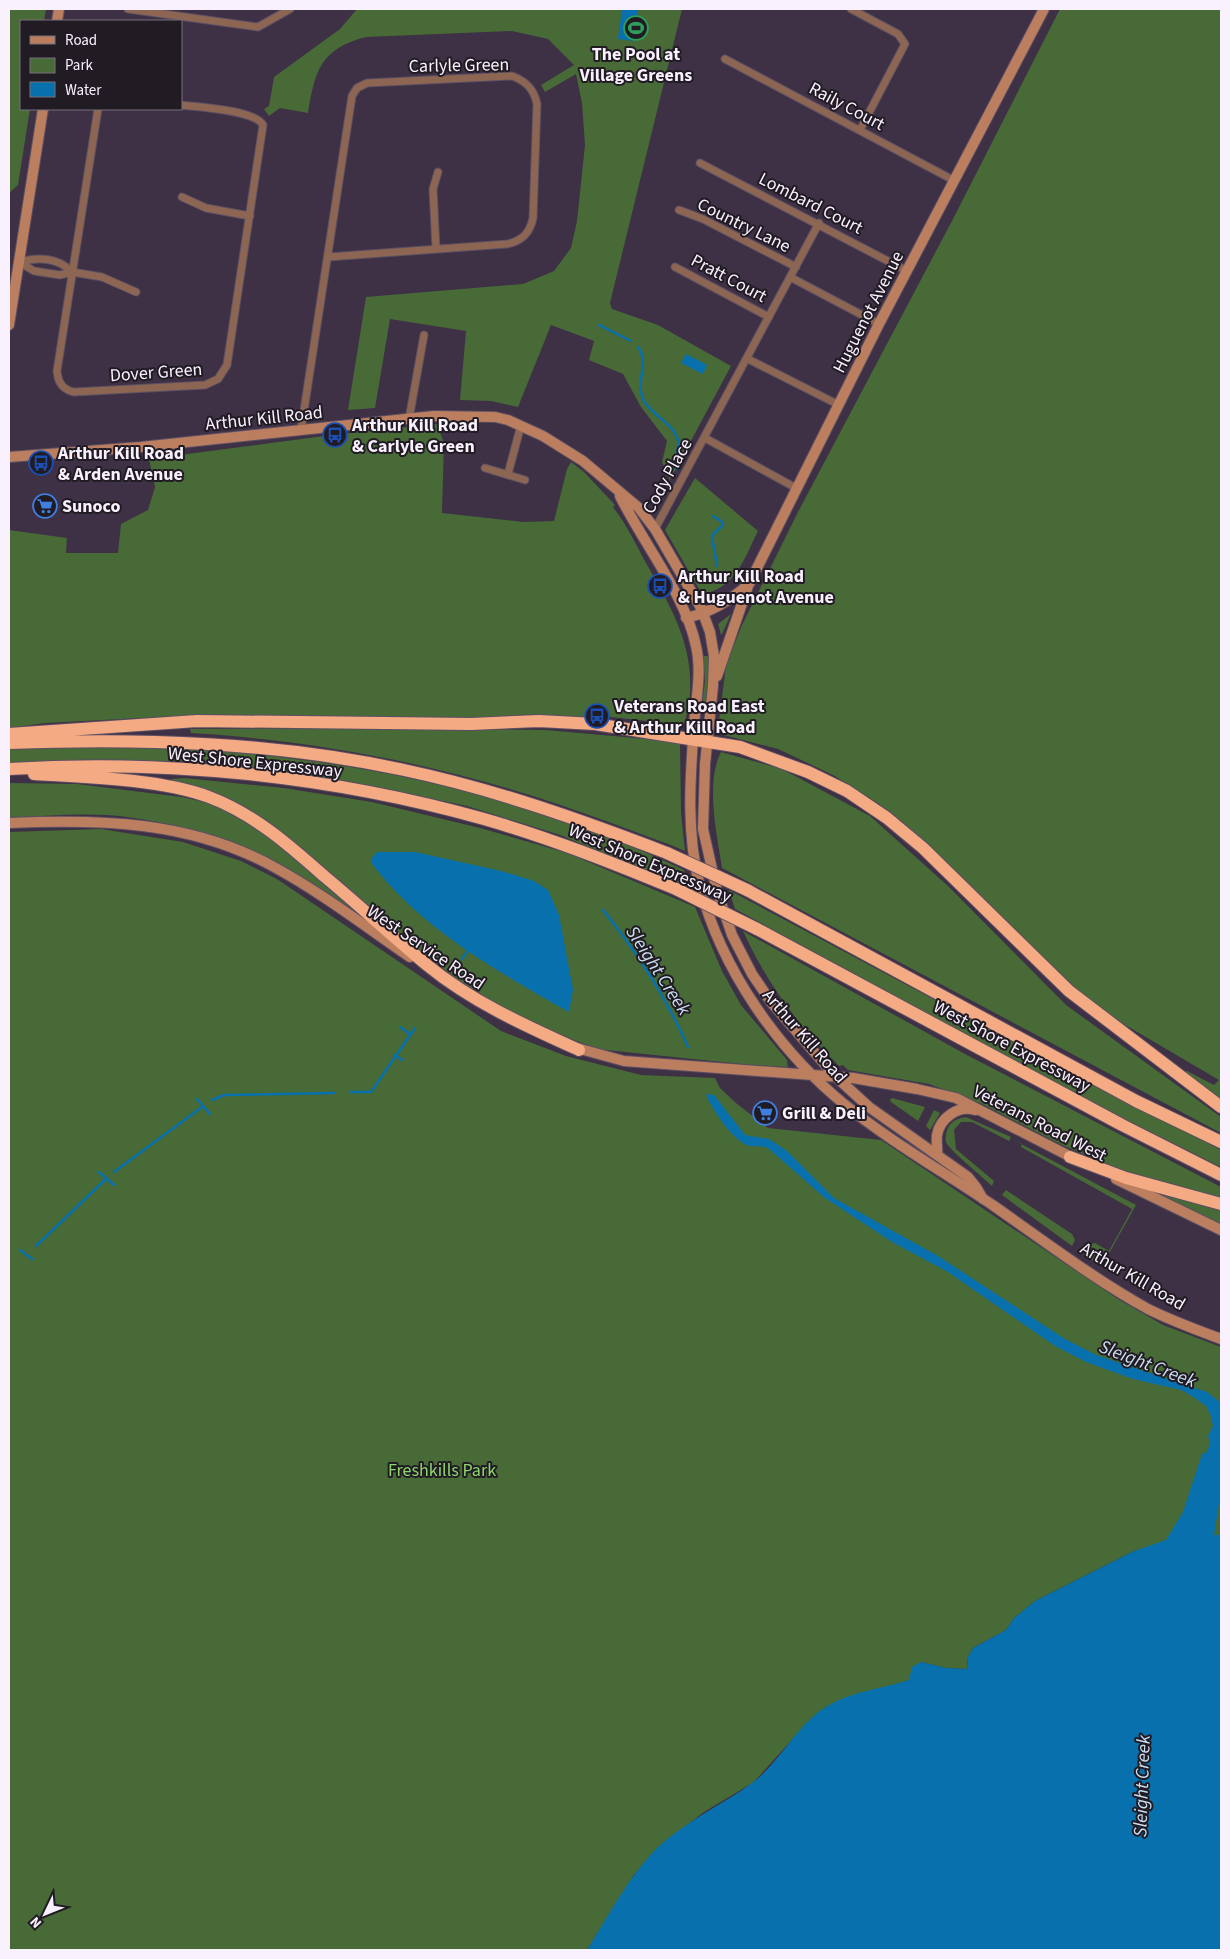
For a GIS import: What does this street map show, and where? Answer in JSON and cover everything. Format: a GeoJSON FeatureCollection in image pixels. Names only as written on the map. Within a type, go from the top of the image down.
{"type":"FeatureCollection","features":[{"type":"Feature","properties":{"kind":"highway"},"geometry":{"type":"LineString","coordinates":[[9,734],[197,720],[471,724],[539,721],[595,724],[693,739],[740,747],[776,758],[847,791],[887,818],[923,848],[1069,991],[1221,1108]]}},
{"type":"Feature","properties":{"kind":"highway","name":"West Shore Expressway"},"geometry":{"type":"LineString","coordinates":[[9,743],[141,741],[226,745],[313,755],[404,770],[487,791],[565,814],[708,870],[1136,1101],[1221,1142]]}},
{"type":"Feature","properties":{"kind":"highway","name":"West Shore Expressway"},"geometry":{"type":"LineString","coordinates":[[9,769],[60,766],[225,773],[311,782],[398,798],[484,819],[558,843],[676,889],[757,929],[1122,1125],[1221,1175]]}},
{"type":"Feature","properties":{"kind":"highway"},"geometry":{"type":"LineString","coordinates":[[9,774],[91,778],[170,787],[208,797],[238,810],[265,827],[298,852],[429,966],[471,996],[508,1017],[579,1050]]}},
{"type":"Feature","properties":{"kind":"highway"},"geometry":{"type":"LineString","coordinates":[[1070,1156],[1126,1178],[1221,1204]]}},
{"type":"Feature","properties":{"kind":"street"},"geometry":{"type":"LineString","coordinates":[[128,9],[258,27],[290,9]]}},
{"type":"Feature","properties":{"kind":"street"},"geometry":{"type":"LineString","coordinates":[[851,9],[898,34],[905,41],[904,48],[860,130]]}},
{"type":"Feature","properties":{"kind":"street","name":"Huguenot Avenue"},"geometry":{"type":"LineString","coordinates":[[686,618],[704,614],[733,598],[749,584],[879,324],[1044,9]]}},
{"type":"Feature","properties":{"kind":"street","name":"Raily Court"},"geometry":{"type":"LineString","coordinates":[[725,60],[955,181]]}},
{"type":"Feature","properties":{"kind":"street","name":"Carlyle Green"},"geometry":{"type":"LineString","coordinates":[[301,430],[352,96],[357,88],[367,83],[512,76],[532,89],[537,104],[531,227],[528,233],[516,242],[328,257]]}},
{"type":"Feature","properties":{"kind":"street","name":"Dover Green"},"geometry":{"type":"LineString","coordinates":[[98,110],[57,371],[60,383],[64,388],[74,392],[205,385],[218,379],[228,365],[263,130],[260,120],[250,115],[182,105]]}},
{"type":"Feature","properties":{"kind":"street"},"geometry":{"type":"LineString","coordinates":[[9,325],[43,110]]}},
{"type":"Feature","properties":{"kind":"street","name":"Lombard Court"},"geometry":{"type":"LineString","coordinates":[[700,163],[907,271]]}},
{"type":"Feature","properties":{"kind":"street"},"geometry":{"type":"LineString","coordinates":[[436,249],[433,189],[438,172]]}},
{"type":"Feature","properties":{"kind":"street"},"geometry":{"type":"LineString","coordinates":[[182,197],[206,208],[250,216]]}},
{"type":"Feature","properties":{"kind":"street","name":"Country Lane"},"geometry":{"type":"LineString","coordinates":[[679,210],[703,219],[796,267]]}},
{"type":"Feature","properties":{"kind":"street","name":"Cody Place"},"geometry":{"type":"LineString","coordinates":[[655,529],[819,224]]}},
{"type":"Feature","properties":{"kind":"street"},"geometry":{"type":"LineString","coordinates":[[19,262],[36,258],[63,262],[72,272]]}},
{"type":"Feature","properties":{"kind":"street"},"geometry":{"type":"LineString","coordinates":[[19,262],[34,271],[60,276],[72,272],[102,277],[136,292]]}},
{"type":"Feature","properties":{"kind":"street","name":"Pratt Court"},"geometry":{"type":"LineString","coordinates":[[675,266],[769,317]]}},
{"type":"Feature","properties":{"kind":"street"},"geometry":{"type":"LineString","coordinates":[[790,277],[879,324]]}},
{"type":"Feature","properties":{"kind":"street"},"geometry":{"type":"LineString","coordinates":[[409,419],[424,334]]}},
{"type":"Feature","properties":{"kind":"street"},"geometry":{"type":"LineString","coordinates":[[748,359],[838,406]]}},
{"type":"Feature","properties":{"kind":"street","name":"Arthur Kill Road"},"geometry":{"type":"LineString","coordinates":[[9,457],[141,447],[409,419],[481,416],[508,420],[521,425],[564,447],[584,461],[619,493],[686,618],[696,646],[699,671],[690,801],[692,840],[699,884],[710,921],[724,955],[746,993],[770,1026],[813,1075],[844,1104],[1072,1260],[1149,1309],[1221,1339]]}},
{"type":"Feature","properties":{"kind":"street"},"geometry":{"type":"LineString","coordinates":[[508,474],[521,425]]}},
{"type":"Feature","properties":{"kind":"street","name":"Cody Place"},"geometry":{"type":"LineString","coordinates":[[705,438],[796,488]]}},
{"type":"Feature","properties":{"kind":"street"},"geometry":{"type":"LineString","coordinates":[[485,468],[524,480]]}},
{"type":"Feature","properties":{"kind":"street"},"geometry":{"type":"LineString","coordinates":[[619,493],[639,508],[655,529],[704,614],[710,632],[714,656],[713,686]]}},
{"type":"Feature","properties":{"kind":"street"},"geometry":{"type":"LineString","coordinates":[[713,686],[749,584]]}},
{"type":"Feature","properties":{"kind":"street","name":"Arthur Kill Road"},"geometry":{"type":"LineString","coordinates":[[713,686],[702,810],[703,829],[717,891],[732,935],[752,974],[770,1002],[835,1076],[870,1107],[968,1177],[976,1186],[983,1199]]}},
{"type":"Feature","properties":{"kind":"street","name":"West Service Road"},"geometry":{"type":"LineString","coordinates":[[9,823],[116,822],[169,830],[224,845],[274,866],[323,897],[479,1004],[516,1024],[579,1050],[624,1061],[666,1066],[835,1076]]}},
{"type":"Feature","properties":{"kind":"street","name":"Veterans Road West"},"geometry":{"type":"LineString","coordinates":[[835,1076],[875,1080],[956,1098],[1221,1230]]}},
{"type":"Feature","properties":{"kind":"street"},"geometry":{"type":"LineString","coordinates":[[937,1155],[937,1135],[943,1121],[955,1111],[970,1108],[994,1116]]}},
{"type":"Feature","properties":{"kind":"green space"},"geometry":{"type":"Polygon","coordinates":[[[9,9],[46,9],[44,20],[20,20],[20,110],[30,110],[18,185],[9,193],[9,9]]]}},
{"type":"Feature","properties":{"kind":"green space"},"geometry":{"type":"Polygon","coordinates":[[[357,9],[682,9],[610,303],[612,309],[658,325],[731,366],[670,480],[662,462],[667,441],[641,407],[623,374],[589,360],[594,341],[551,325],[518,407],[491,401],[460,400],[466,331],[390,319],[375,408],[348,410],[366,297],[523,284],[554,271],[571,248],[577,221],[585,145],[582,103],[576,74],[545,92],[541,85],[574,65],[548,39],[512,31],[366,37],[351,42],[329,55],[322,64],[317,74],[308,113],[280,108],[269,116],[264,109],[269,106],[274,77],[340,29],[357,9]]]}},
{"type":"Feature","properties":{"kind":"green space"},"geometry":{"type":"Polygon","coordinates":[[[1060,9],[1221,9],[1221,1103],[1178,1072],[1187,1071],[1214,1085],[1219,1080],[1098,1009],[1055,972],[920,837],[879,804],[833,775],[778,749],[720,734],[718,729],[726,665],[742,625],[798,512],[953,219],[1060,9]]]}},
{"type":"Feature","properties":{"kind":"green space"},"geometry":{"type":"Polygon","coordinates":[[[437,424],[444,443],[442,513],[523,522],[554,521],[567,469],[571,462],[584,472],[615,505],[613,507],[631,534],[667,601],[683,640],[690,680],[689,702],[684,725],[592,715],[591,719],[141,718],[45,723],[9,728],[9,530],[67,538],[66,553],[118,553],[121,524],[148,510],[155,487],[149,459],[332,435],[437,424]]]}},
{"type":"Feature","properties":{"kind":"green space"},"geometry":{"type":"Polygon","coordinates":[[[695,478],[758,531],[743,562],[731,579],[723,586],[702,594],[665,530],[695,478]]]}},
{"type":"Feature","properties":{"kind":"green space"},"geometry":{"type":"Polygon","coordinates":[[[731,614],[722,634],[721,635],[718,624],[731,614]]]}},
{"type":"Feature","properties":{"kind":"green space"},"geometry":{"type":"Polygon","coordinates":[[[703,656],[708,656],[710,680],[708,705],[702,704],[705,681],[703,656]]]}},
{"type":"Feature","properties":{"kind":"green space"},"geometry":{"type":"Polygon","coordinates":[[[393,728],[546,730],[680,742],[681,812],[685,851],[510,789],[406,762],[300,744],[246,737],[191,733],[190,729],[393,728]]]}},
{"type":"Feature","properties":{"kind":"green space"},"geometry":{"type":"Polygon","coordinates":[[[102,746],[177,748],[252,754],[326,763],[400,776],[473,793],[545,814],[615,840],[684,870],[687,887],[560,835],[467,806],[367,785],[272,769],[177,761],[9,764],[9,749],[102,746]]]}},
{"type":"Feature","properties":{"kind":"green space"},"geometry":{"type":"Polygon","coordinates":[[[721,752],[782,769],[870,816],[948,886],[1066,1005],[1221,1117],[1221,1133],[722,868],[715,825],[713,794],[716,765],[721,752]]]}},
{"type":"Feature","properties":{"kind":"green space"},"geometry":{"type":"Polygon","coordinates":[[[184,778],[284,788],[372,802],[480,828],[567,853],[695,907],[722,971],[741,1005],[787,1060],[788,1067],[596,1049],[516,1016],[457,979],[389,927],[263,821],[171,783],[171,779],[184,778]]]}},
{"type":"Feature","properties":{"kind":"green space"},"geometry":{"type":"Polygon","coordinates":[[[9,783],[77,784],[182,797],[221,806],[253,823],[364,916],[362,920],[309,881],[271,860],[231,843],[169,824],[127,817],[98,815],[9,818],[9,783]]]}},
{"type":"Feature","properties":{"kind":"green space","name":"Freshkills Park"},"geometry":{"type":"Polygon","coordinates":[[[101,829],[183,842],[241,861],[277,879],[501,1031],[566,1056],[641,1075],[715,1078],[720,1088],[768,1128],[881,1140],[1118,1299],[1163,1325],[1221,1347],[1221,1535],[1134,1551],[1035,1601],[1014,1618],[1006,1630],[973,1648],[968,1657],[967,1669],[946,1668],[921,1662],[909,1680],[826,1707],[807,1723],[754,1782],[704,1812],[659,1847],[634,1875],[587,1950],[9,1950],[9,832],[101,829]]]}},
{"type":"Feature","properties":{"kind":"green space"},"geometry":{"type":"Polygon","coordinates":[[[729,890],[1109,1093],[1221,1150],[1221,1167],[1102,1108],[735,909],[729,890]]]}},
{"type":"Feature","properties":{"kind":"green space"},"geometry":{"type":"Polygon","coordinates":[[[743,931],[965,1054],[1221,1187],[1221,1200],[1126,1172],[1062,1145],[982,1104],[929,1084],[848,1070],[843,1065],[839,1066],[810,1035],[785,1003],[762,969],[743,931]]]}},
{"type":"Feature","properties":{"kind":"green space"},"geometry":{"type":"Polygon","coordinates":[[[892,1098],[925,1107],[918,1121],[891,1102],[892,1098]]]}},
{"type":"Feature","properties":{"kind":"green space"},"geometry":{"type":"Polygon","coordinates":[[[934,1110],[940,1113],[930,1130],[926,1126],[934,1110]]]}},
{"type":"Feature","properties":{"kind":"green space"},"geometry":{"type":"Polygon","coordinates":[[[966,1117],[1011,1137],[1009,1141],[972,1122],[961,1122],[954,1130],[956,1149],[994,1181],[992,1186],[946,1142],[946,1132],[951,1124],[956,1120],[966,1117]]]}},
{"type":"Feature","properties":{"kind":"green space"},"geometry":{"type":"Polygon","coordinates":[[[1022,1144],[1136,1205],[1102,1266],[1084,1255],[1088,1245],[1095,1243],[1109,1251],[1132,1209],[1021,1147],[1022,1144]]]}},
{"type":"Feature","properties":{"kind":"green space"},"geometry":{"type":"Polygon","coordinates":[[[1152,1189],[1221,1210],[1221,1226],[1150,1192],[1152,1189]]]}},
{"type":"Feature","properties":{"kind":"green space"},"geometry":{"type":"Polygon","coordinates":[[[1006,1190],[1072,1234],[1075,1240],[1072,1246],[1002,1195],[1006,1190]]]}},
{"type":"Feature","properties":{"kind":"water"},"geometry":{"type":"Polygon","coordinates":[[[622,9],[638,9],[634,41],[618,39],[622,9]]]}},
{"type":"Feature","properties":{"kind":"water"},"geometry":{"type":"Polygon","coordinates":[[[686,354],[707,365],[703,374],[681,363],[686,354]]]}},
{"type":"Feature","properties":{"kind":"water"},"geometry":{"type":"Polygon","coordinates":[[[377,852],[415,852],[501,871],[534,881],[548,890],[559,915],[573,990],[569,1012],[488,965],[414,909],[392,888],[372,864],[371,859],[377,852]]]}},
{"type":"Feature","properties":{"kind":"water"},"geometry":{"type":"Polygon","coordinates":[[[706,1094],[714,1095],[745,1135],[769,1139],[787,1151],[834,1198],[938,1256],[1065,1339],[1096,1355],[1207,1392],[1221,1403],[1221,1491],[1214,1535],[1221,1535],[1221,1950],[587,1950],[629,1883],[658,1847],[680,1829],[762,1775],[806,1723],[816,1714],[846,1697],[909,1680],[912,1667],[921,1662],[946,1668],[967,1669],[968,1657],[973,1648],[1006,1630],[1014,1618],[1035,1601],[1134,1551],[1166,1540],[1183,1512],[1202,1454],[1207,1452],[1210,1443],[1208,1436],[1213,1426],[1206,1406],[1195,1398],[1181,1390],[1133,1379],[1086,1362],[1055,1346],[948,1272],[892,1242],[825,1198],[769,1149],[750,1146],[737,1139],[718,1116],[706,1094]]]}},
{"type":"Feature","properties":{"kind":"waterway"},"geometry":{"type":"LineString","coordinates":[[599,325],[631,341]]}},
{"type":"Feature","properties":{"kind":"waterway"},"geometry":{"type":"LineString","coordinates":[[638,347],[643,360],[641,386],[643,399],[646,405],[667,423],[678,440],[679,444],[674,462],[676,469]]}},
{"type":"Feature","properties":{"kind":"waterway"},"geometry":{"type":"LineString","coordinates":[[713,516],[722,522],[722,526],[712,537],[717,566]]}},
{"type":"Feature","properties":{"kind":"waterway","name":"Sleight Creek"},"geometry":{"type":"LineString","coordinates":[[603,910],[628,942],[650,976],[670,1010],[688,1047]]}},
{"type":"Feature","properties":{"kind":"waterway"},"geometry":{"type":"LineString","coordinates":[[462,959],[468,950]]}},
{"type":"Feature","properties":{"kind":"waterway"},"geometry":{"type":"LineString","coordinates":[[400,1027],[410,1034]]}},
{"type":"Feature","properties":{"kind":"waterway"},"geometry":{"type":"LineString","coordinates":[[351,1092],[371,1092],[415,1028]]}},
{"type":"Feature","properties":{"kind":"waterway"},"geometry":{"type":"LineString","coordinates":[[395,1055],[402,1060]]}},
{"type":"Feature","properties":{"kind":"waterway"},"geometry":{"type":"LineString","coordinates":[[212,1100],[224,1095],[334,1093]]}},
{"type":"Feature","properties":{"kind":"waterway"},"geometry":{"type":"LineString","coordinates":[[197,1099],[210,1114]]}},
{"type":"Feature","properties":{"kind":"waterway"},"geometry":{"type":"LineString","coordinates":[[114,1172],[202,1107]]}},
{"type":"Feature","properties":{"kind":"waterway"},"geometry":{"type":"LineString","coordinates":[[99,1172],[114,1185]]}},
{"type":"Feature","properties":{"kind":"waterway"},"geometry":{"type":"LineString","coordinates":[[36,1246],[107,1178]]}},
{"type":"Feature","properties":{"kind":"waterway"},"geometry":{"type":"LineString","coordinates":[[20,1250],[32,1259]]}},
{"type":"Feature","properties":{"kind":"place","name":"The Pool at Village Greens"},"geometry":{"type":"Point","coordinates":[636,28]}},
{"type":"Feature","properties":{"kind":"place","name":"Arthur Kill Road & Carlyle Green"},"geometry":{"type":"Point","coordinates":[335,435]}},
{"type":"Feature","properties":{"kind":"place","name":"Arthur Kill Road & Arden Avenue"},"geometry":{"type":"Point","coordinates":[41,463]}},
{"type":"Feature","properties":{"kind":"place","name":"Sunoco"},"geometry":{"type":"Point","coordinates":[45,506]}},
{"type":"Feature","properties":{"kind":"place","name":"Arthur Kill Road & Huguenot Avenue"},"geometry":{"type":"Point","coordinates":[660,586]}},
{"type":"Feature","properties":{"kind":"place","name":"Veterans Road East & Arthur Kill Road"},"geometry":{"type":"Point","coordinates":[597,716]}},
{"type":"Feature","properties":{"kind":"place","name":"Grill & Deli"},"geometry":{"type":"Point","coordinates":[765,1113]}}]}
